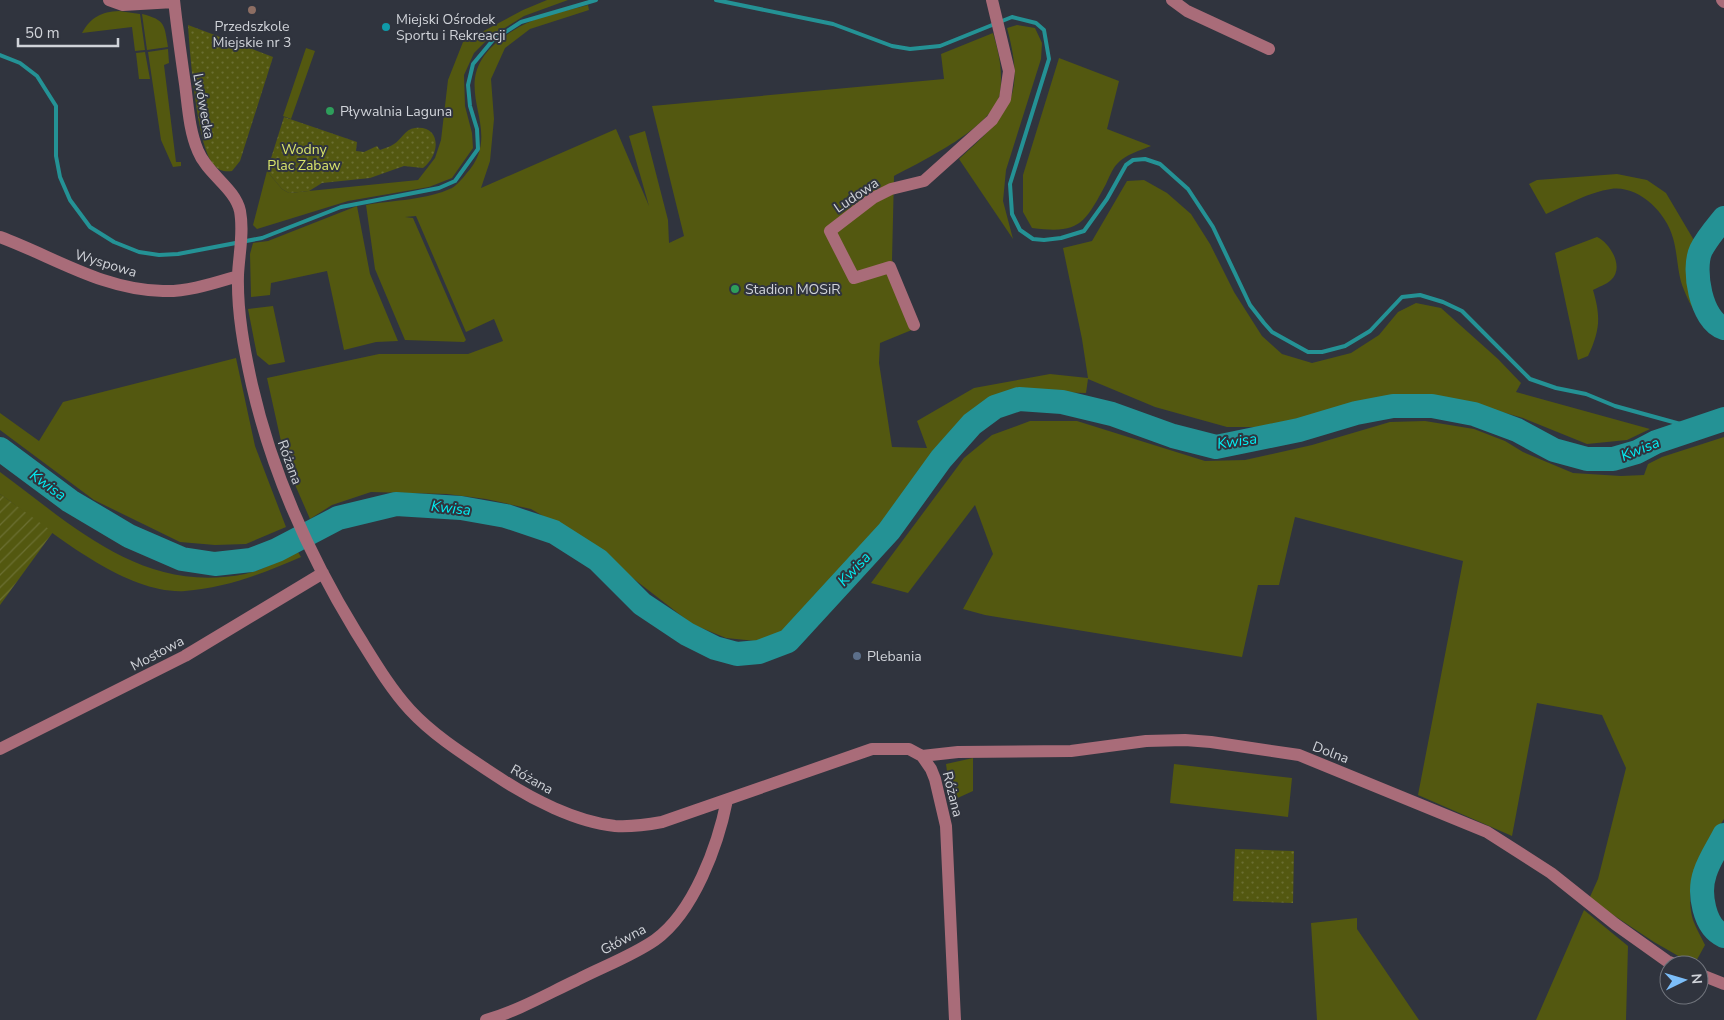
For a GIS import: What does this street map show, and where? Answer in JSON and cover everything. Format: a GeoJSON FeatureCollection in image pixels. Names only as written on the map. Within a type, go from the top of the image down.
{"type":"FeatureCollection","features":[{"type":"Feature","properties":{"kind":"street"},"geometry":{"type":"LineString","coordinates":[[109,0],[123,5],[174,1]]}},
{"type":"Feature","properties":{"kind":"street"},"geometry":{"type":"LineString","coordinates":[[1172,0],[1188,11],[1269,49]]}},
{"type":"Feature","properties":{"kind":"street","name":"Lwówecka"},"geometry":{"type":"LineString","coordinates":[[174,1],[190,121],[195,143],[203,163],[238,204]]}},
{"type":"Feature","properties":{"kind":"street","name":"Ludowa"},"geometry":{"type":"LineString","coordinates":[[914,325],[890,267],[854,278],[830,231],[879,195],[891,189],[924,181],[992,120],[1006,100],[1010,71],[993,5]]}},
{"type":"Feature","properties":{"kind":"street","name":"Różana"},"geometry":{"type":"LineString","coordinates":[[238,204],[241,226],[238,276],[240,322],[252,386],[274,462],[291,507],[314,558],[378,667],[413,713],[460,752],[516,789],[563,812],[613,826],[638,826],[662,822],[872,749],[909,749],[922,756],[935,779],[946,826],[955,1020]]}},
{"type":"Feature","properties":{"kind":"street","name":"Wyspowa"},"geometry":{"type":"LineString","coordinates":[[0,237],[25,246],[80,273],[124,287],[164,292],[203,286],[238,276]]}},
{"type":"Feature","properties":{"kind":"street","name":"Mostowa"},"geometry":{"type":"LineString","coordinates":[[0,749],[185,656],[323,573]]}},
{"type":"Feature","properties":{"kind":"street","name":"Dolna"},"geometry":{"type":"LineString","coordinates":[[922,756],[958,752],[1071,750],[1146,741],[1185,740],[1212,742],[1298,755],[1487,832],[1551,873],[1615,924],[1659,955]]}},
{"type":"Feature","properties":{"kind":"street","name":"Główna"},"geometry":{"type":"LineString","coordinates":[[486,1020],[518,1009],[585,976],[654,940],[666,930],[677,919],[700,880],[723,823],[727,800]]}},
{"type":"Feature","properties":{"kind":"street"},"geometry":{"type":"LineString","coordinates":[[1709,978],[1724,984]]}},
{"type":"Feature","properties":{"kind":"green space"},"geometry":{"type":"Polygon","coordinates":[[[547,0],[568,0],[524,16],[489,38],[474,53],[464,75],[465,106],[472,133],[473,148],[452,178],[429,187],[348,201],[257,229],[253,225],[267,171],[282,189],[289,193],[418,180],[435,158],[441,140],[448,80],[463,42],[523,10],[547,0]]]}},
{"type":"Feature","properties":{"kind":"green space"},"geometry":{"type":"Polygon","coordinates":[[[588,5],[589,10],[530,29],[505,48],[491,79],[494,119],[490,161],[481,188],[616,129],[649,206],[629,136],[645,131],[668,220],[669,243],[684,236],[652,106],[944,79],[941,54],[993,33],[1001,70],[1000,93],[995,106],[985,118],[955,142],[894,176],[892,260],[919,327],[880,343],[879,363],[892,447],[927,448],[917,421],[974,388],[1050,374],[1088,378],[1063,248],[1092,241],[1127,181],[1144,180],[1167,193],[1191,214],[1210,244],[1234,292],[1262,336],[1282,354],[1312,363],[1351,353],[1379,335],[1398,312],[1416,303],[1441,308],[1498,359],[1521,383],[1516,392],[1650,429],[1627,440],[1587,444],[1523,418],[1484,407],[1409,395],[1345,407],[1287,427],[1227,427],[1155,407],[1088,379],[1086,393],[1047,392],[1012,394],[976,408],[892,513],[779,634],[756,641],[726,638],[692,624],[581,538],[531,509],[486,499],[447,494],[371,492],[332,505],[310,519],[286,464],[267,378],[379,354],[468,354],[503,341],[494,319],[466,332],[416,216],[405,217],[413,218],[466,340],[464,342],[405,340],[375,269],[366,205],[432,195],[456,185],[466,174],[478,155],[481,137],[475,83],[479,65],[493,46],[519,27],[552,14],[588,5]]]}},
{"type":"Feature","properties":{"kind":"green space"},"geometry":{"type":"Polygon","coordinates":[[[119,11],[140,14],[145,50],[135,51],[132,27],[82,33],[97,16],[119,11]]]}},
{"type":"Feature","properties":{"kind":"green space"},"geometry":{"type":"Polygon","coordinates":[[[142,14],[160,21],[166,33],[168,47],[147,50],[142,14]]]}},
{"type":"Feature","properties":{"kind":"green space"},"geometry":{"type":"Polygon","coordinates":[[[188,25],[273,57],[240,161],[232,171],[222,171],[214,165],[203,140],[195,99],[188,25]]]}},
{"type":"Feature","properties":{"kind":"green space"},"geometry":{"type":"Polygon","coordinates":[[[1017,25],[1035,28],[1042,43],[1041,59],[1006,170],[1003,201],[1013,239],[959,159],[990,129],[1001,116],[1009,102],[1015,72],[1007,28],[1017,25]]]}},
{"type":"Feature","properties":{"kind":"green space"},"geometry":{"type":"Polygon","coordinates":[[[306,48],[315,51],[291,119],[283,116],[306,48]]]}},
{"type":"Feature","properties":{"kind":"green space"},"geometry":{"type":"Polygon","coordinates":[[[168,49],[169,63],[164,65],[176,162],[181,162],[181,166],[173,167],[161,140],[148,52],[168,49]]]}},
{"type":"Feature","properties":{"kind":"green space"},"geometry":{"type":"Polygon","coordinates":[[[145,52],[150,79],[139,79],[136,53],[145,52]]]}},
{"type":"Feature","properties":{"kind":"green space"},"geometry":{"type":"Polygon","coordinates":[[[1059,58],[1119,81],[1107,129],[1151,146],[1129,155],[1117,164],[1092,209],[1078,224],[1070,228],[1048,230],[1032,228],[1023,212],[1023,175],[1059,58]]]}},
{"type":"Feature","properties":{"kind":"green space","name":"Wodny Plac Zabaw"},"geometry":{"type":"Polygon","coordinates":[[[284,117],[357,142],[356,151],[364,152],[377,146],[380,150],[389,147],[397,142],[408,130],[415,128],[423,128],[434,135],[436,141],[435,148],[429,162],[423,168],[404,166],[370,178],[322,183],[309,191],[289,193],[282,189],[267,171],[284,117]]]}},
{"type":"Feature","properties":{"kind":"green space"},"geometry":{"type":"Polygon","coordinates":[[[1617,174],[1647,180],[1666,193],[1695,242],[1692,269],[1701,315],[1710,333],[1695,312],[1684,290],[1680,278],[1675,244],[1669,228],[1650,202],[1631,191],[1611,189],[1586,196],[1546,214],[1529,184],[1537,180],[1617,174]]]}},
{"type":"Feature","properties":{"kind":"green space"},"geometry":{"type":"Polygon","coordinates":[[[357,206],[370,274],[398,341],[376,342],[344,350],[327,271],[271,283],[270,295],[251,297],[250,254],[253,243],[268,241],[357,206]]]}},
{"type":"Feature","properties":{"kind":"green space"},"geometry":{"type":"Polygon","coordinates":[[[1597,237],[1607,244],[1611,250],[1617,269],[1611,280],[1593,290],[1598,316],[1597,331],[1588,356],[1578,360],[1555,253],[1597,237]]]}},
{"type":"Feature","properties":{"kind":"green space"},"geometry":{"type":"Polygon","coordinates":[[[273,306],[285,362],[269,365],[257,355],[248,309],[273,306]]]}},
{"type":"Feature","properties":{"kind":"green space"},"geometry":{"type":"Polygon","coordinates":[[[236,358],[255,446],[286,527],[246,544],[215,545],[180,542],[94,500],[0,430],[0,413],[39,441],[63,402],[236,358]]]}},
{"type":"Feature","properties":{"kind":"green space"},"geometry":{"type":"Polygon","coordinates":[[[1030,421],[1077,421],[1205,461],[1245,460],[1312,445],[1390,422],[1425,421],[1474,429],[1505,441],[1523,452],[1573,473],[1621,476],[1644,475],[1648,464],[1662,457],[1724,437],[1724,819],[1703,854],[1693,879],[1690,906],[1693,920],[1705,945],[1700,955],[1677,955],[1589,899],[1598,879],[1626,768],[1602,715],[1537,703],[1512,836],[1418,795],[1463,561],[1295,517],[1279,585],[1258,585],[1242,657],[985,615],[963,609],[993,554],[975,505],[908,593],[871,583],[964,458],[992,435],[1030,421]]]}},
{"type":"Feature","properties":{"kind":"green space"},"geometry":{"type":"Polygon","coordinates":[[[0,472],[84,534],[113,551],[143,565],[174,574],[208,578],[245,574],[298,552],[301,557],[259,574],[215,587],[185,591],[161,589],[137,582],[112,571],[63,541],[0,494],[0,472]]]}},
{"type":"Feature","properties":{"kind":"green space"},"geometry":{"type":"Polygon","coordinates":[[[0,494],[53,532],[0,605],[0,494]]]}},
{"type":"Feature","properties":{"kind":"green space"},"geometry":{"type":"Polygon","coordinates":[[[973,758],[973,791],[951,801],[946,764],[973,758]]]}},
{"type":"Feature","properties":{"kind":"green space"},"geometry":{"type":"Polygon","coordinates":[[[1174,764],[1292,778],[1288,817],[1170,803],[1174,764]]]}},
{"type":"Feature","properties":{"kind":"green space"},"geometry":{"type":"Polygon","coordinates":[[[1235,849],[1294,851],[1293,903],[1233,901],[1235,849]]]}},
{"type":"Feature","properties":{"kind":"green space"},"geometry":{"type":"Polygon","coordinates":[[[1584,910],[1628,946],[1626,1020],[1536,1020],[1584,910]]]}},
{"type":"Feature","properties":{"kind":"green space"},"geometry":{"type":"Polygon","coordinates":[[[1357,918],[1357,929],[1419,1020],[1317,1020],[1311,923],[1357,918]]]}},
{"type":"Feature","properties":{"kind":"waterway"},"geometry":{"type":"LineString","coordinates":[[0,55],[20,63],[37,76],[56,106],[56,156],[60,177],[70,200],[90,227],[114,242],[139,252],[159,255],[178,254],[262,238],[341,207],[439,188],[455,181],[478,149],[477,129],[470,106],[468,85],[473,64],[493,40],[521,22],[596,0]]}},
{"type":"Feature","properties":{"kind":"waterway"},"geometry":{"type":"LineString","coordinates":[[716,0],[833,24],[892,46],[910,49],[940,46],[1012,17],[1036,23],[1044,30],[1049,59],[1010,184],[1012,214],[1020,230],[1033,239],[1061,238],[1084,231],[1107,199],[1126,165],[1133,160],[1145,159],[1160,164],[1188,189],[1213,227],[1250,305],[1264,323],[1272,332],[1308,352],[1322,352],[1345,346],[1370,331],[1402,297],[1420,295],[1443,302],[1462,311],[1530,379],[1556,388],[1586,394],[1615,406],[1695,428]]}},
{"type":"Feature","properties":{"kind":"waterway"},"geometry":{"type":"LineString","coordinates":[[1724,218],[1709,237],[1698,259],[1698,281],[1704,305],[1709,316],[1724,328]]}},
{"type":"Feature","properties":{"kind":"waterway","name":"Kwisa"},"geometry":{"type":"LineString","coordinates":[[0,449],[70,501],[129,536],[182,559],[215,564],[251,560],[277,550],[338,518],[396,504],[461,508],[506,516],[554,532],[598,560],[642,604],[687,634],[715,648],[737,654],[759,652],[788,641],[889,531],[941,459],[972,424],[995,407],[1019,399],[1062,402],[1112,414],[1173,436],[1216,447],[1299,430],[1356,413],[1393,406],[1432,406],[1474,414],[1517,430],[1554,450],[1587,459],[1613,459],[1637,452],[1656,442],[1724,419]]}},
{"type":"Feature","properties":{"kind":"waterway","name":"Kwisa"},"geometry":{"type":"LineString","coordinates":[[1724,835],[1711,858],[1702,890],[1707,917],[1717,932],[1724,936]]}},
{"type":"Feature","properties":{"kind":"place","name":"Przedszkole Miejskie nr 3"},"geometry":{"type":"Point","coordinates":[252,10]}},
{"type":"Feature","properties":{"kind":"place","name":"Miejski Ośrodek Sportu i Rekreacji"},"geometry":{"type":"Point","coordinates":[386,27]}},
{"type":"Feature","properties":{"kind":"place","name":"Pływalnia Laguna"},"geometry":{"type":"Point","coordinates":[330,111]}},
{"type":"Feature","properties":{"kind":"place","name":"Stadion MOSiR"},"geometry":{"type":"Point","coordinates":[735,289]}},
{"type":"Feature","properties":{"kind":"place","name":"Plebania"},"geometry":{"type":"Point","coordinates":[857,656]}}]}
